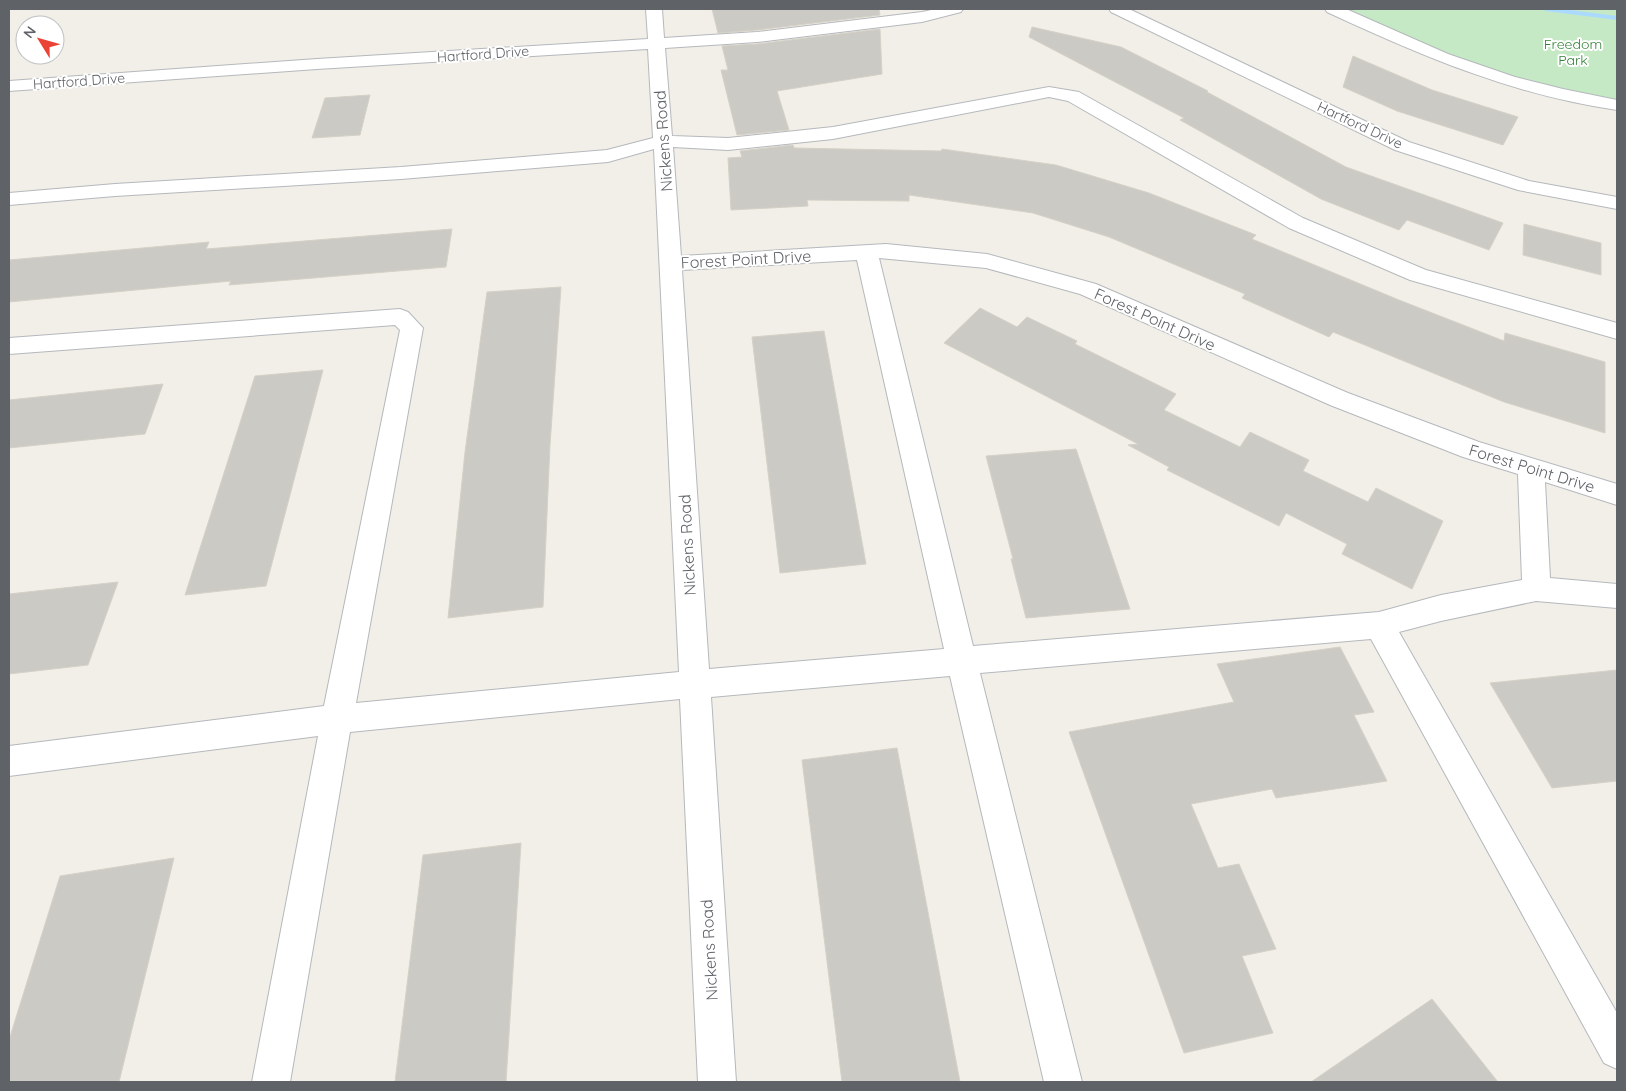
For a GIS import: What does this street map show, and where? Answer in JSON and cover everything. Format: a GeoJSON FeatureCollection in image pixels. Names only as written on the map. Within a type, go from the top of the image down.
{"type":"FeatureCollection","features":[{"type":"Feature","properties":{"kind":"street","name":"Nickens Road"},"geometry":{"type":"LineString","coordinates":[[654,9],[672,264],[716,1082]]}},
{"type":"Feature","properties":{"kind":"street","name":"Hartford Drive"},"geometry":{"type":"LineString","coordinates":[[9,86],[757,37],[922,17],[955,9]]}},
{"type":"Feature","properties":{"kind":"street","name":"Hartford Drive"},"geometry":{"type":"LineString","coordinates":[[1117,9],[1402,146],[1525,186],[1617,203]]}},
{"type":"Feature","properties":{"kind":"street"},"geometry":{"type":"LineString","coordinates":[[1333,9],[1439,56],[1508,81],[1564,96],[1617,104]]}},
{"type":"Feature","properties":{"kind":"street"},"geometry":{"type":"LineString","coordinates":[[9,199],[115,190],[401,173],[608,156],[663,141],[728,144],[833,133],[1049,92],[1073,96],[1287,218],[1418,275],[1617,331]]}},
{"type":"Feature","properties":{"kind":"street","name":"Forest Point Drive"},"geometry":{"type":"LineString","coordinates":[[672,264],[886,251],[987,261],[1088,289],[1339,399],[1472,450],[1617,494]]}},
{"type":"Feature","properties":{"kind":"street"},"geometry":{"type":"LineString","coordinates":[[866,252],[875,283],[962,661],[1063,1082]]}},
{"type":"Feature","properties":{"kind":"street"},"geometry":{"type":"LineString","coordinates":[[9,346],[400,316],[412,328],[337,719],[271,1082]]}},
{"type":"Feature","properties":{"kind":"street"},"geometry":{"type":"LineString","coordinates":[[1531,468],[1536,589]]}},
{"type":"Feature","properties":{"kind":"street"},"geometry":{"type":"LineString","coordinates":[[9,761],[337,719],[695,684],[1379,625],[1441,608],[1536,589],[1617,596]]}},
{"type":"Feature","properties":{"kind":"street"},"geometry":{"type":"LineString","coordinates":[[1379,625],[1617,1050]]}},
{"type":"Feature","properties":{"kind":"green space","name":"Freedom Park"},"geometry":{"type":"Polygon","coordinates":[[[1333,9],[1617,9],[1617,102],[1594,100],[1439,57],[1333,9]]]}},
{"type":"Feature","properties":{"kind":"building"},"geometry":{"type":"Polygon","coordinates":[[[712,9],[879,9],[880,15],[718,33],[712,9]]]}},
{"type":"Feature","properties":{"kind":"building"},"geometry":{"type":"Polygon","coordinates":[[[1032,27],[1121,47],[1208,91],[1346,167],[1503,223],[1489,250],[1407,220],[1399,230],[1321,199],[1180,120],[1184,118],[1029,37],[1032,27]]]}},
{"type":"Feature","properties":{"kind":"building"},"geometry":{"type":"Polygon","coordinates":[[[880,29],[882,74],[777,91],[789,130],[737,135],[721,70],[728,70],[722,46],[757,44],[880,29]]]}},
{"type":"Feature","properties":{"kind":"building"},"geometry":{"type":"Polygon","coordinates":[[[1353,56],[1432,90],[1518,117],[1503,145],[1397,111],[1343,87],[1353,56]]]}},
{"type":"Feature","properties":{"kind":"building"},"geometry":{"type":"Polygon","coordinates":[[[370,95],[360,135],[312,138],[325,98],[370,95]]]}},
{"type":"Feature","properties":{"kind":"building"},"geometry":{"type":"Polygon","coordinates":[[[793,145],[794,148],[941,151],[942,149],[1056,165],[1149,193],[1256,235],[1252,239],[1504,341],[1505,333],[1605,362],[1605,433],[1504,402],[1333,332],[1329,337],[1242,298],[1245,294],[1109,237],[1033,213],[909,195],[909,201],[807,200],[808,206],[731,210],[728,158],[742,157],[740,151],[793,145]]]}},
{"type":"Feature","properties":{"kind":"building"},"geometry":{"type":"Polygon","coordinates":[[[1524,224],[1601,243],[1601,275],[1523,255],[1524,224]]]}},
{"type":"Feature","properties":{"kind":"building"},"geometry":{"type":"Polygon","coordinates":[[[452,229],[446,267],[229,285],[231,281],[9,302],[9,260],[209,242],[206,249],[452,229]]]}},
{"type":"Feature","properties":{"kind":"building"},"geometry":{"type":"Polygon","coordinates":[[[561,287],[550,445],[543,607],[448,618],[465,452],[487,292],[561,287]]]}},
{"type":"Feature","properties":{"kind":"building"},"geometry":{"type":"Polygon","coordinates":[[[980,308],[1017,327],[1027,317],[1077,341],[1075,344],[1176,394],[1164,410],[1240,447],[1250,432],[1309,460],[1303,471],[1368,502],[1376,488],[1443,521],[1412,589],[1342,554],[1347,544],[1286,513],[1279,526],[1167,470],[1169,467],[1128,445],[1138,444],[944,343],[980,308]]]}},
{"type":"Feature","properties":{"kind":"building"},"geometry":{"type":"Polygon","coordinates":[[[824,331],[866,564],[780,573],[752,337],[824,331]]]}},
{"type":"Feature","properties":{"kind":"building"},"geometry":{"type":"Polygon","coordinates":[[[323,370],[266,586],[185,595],[255,376],[323,370]]]}},
{"type":"Feature","properties":{"kind":"building"},"geometry":{"type":"Polygon","coordinates":[[[163,384],[145,434],[9,448],[9,400],[163,384]]]}},
{"type":"Feature","properties":{"kind":"building"},"geometry":{"type":"Polygon","coordinates":[[[1076,449],[1130,609],[1026,618],[1011,559],[1013,559],[986,456],[1076,449]]]}},
{"type":"Feature","properties":{"kind":"building"},"geometry":{"type":"Polygon","coordinates":[[[118,582],[88,665],[9,674],[9,594],[118,582]]]}},
{"type":"Feature","properties":{"kind":"building"},"geometry":{"type":"Polygon","coordinates":[[[1340,647],[1374,712],[1354,715],[1387,781],[1276,798],[1272,789],[1191,804],[1218,868],[1239,864],[1276,949],[1242,956],[1273,1033],[1184,1053],[1069,732],[1234,702],[1217,664],[1340,647]]]}},
{"type":"Feature","properties":{"kind":"building"},"geometry":{"type":"Polygon","coordinates":[[[1617,670],[1617,781],[1552,788],[1490,683],[1617,670]]]}},
{"type":"Feature","properties":{"kind":"building"},"geometry":{"type":"Polygon","coordinates":[[[897,748],[960,1082],[842,1082],[802,760],[897,748]]]}},
{"type":"Feature","properties":{"kind":"building"},"geometry":{"type":"Polygon","coordinates":[[[521,843],[506,1082],[395,1082],[423,855],[521,843]]]}},
{"type":"Feature","properties":{"kind":"building"},"geometry":{"type":"Polygon","coordinates":[[[174,858],[119,1082],[9,1082],[9,1040],[60,876],[174,858]]]}},
{"type":"Feature","properties":{"kind":"building"},"geometry":{"type":"Polygon","coordinates":[[[1432,999],[1498,1082],[1311,1082],[1432,999]]]}},
{"type":"Feature","properties":{"kind":"waterway"},"geometry":{"type":"LineString","coordinates":[[1546,9],[1617,18]]}}]}
